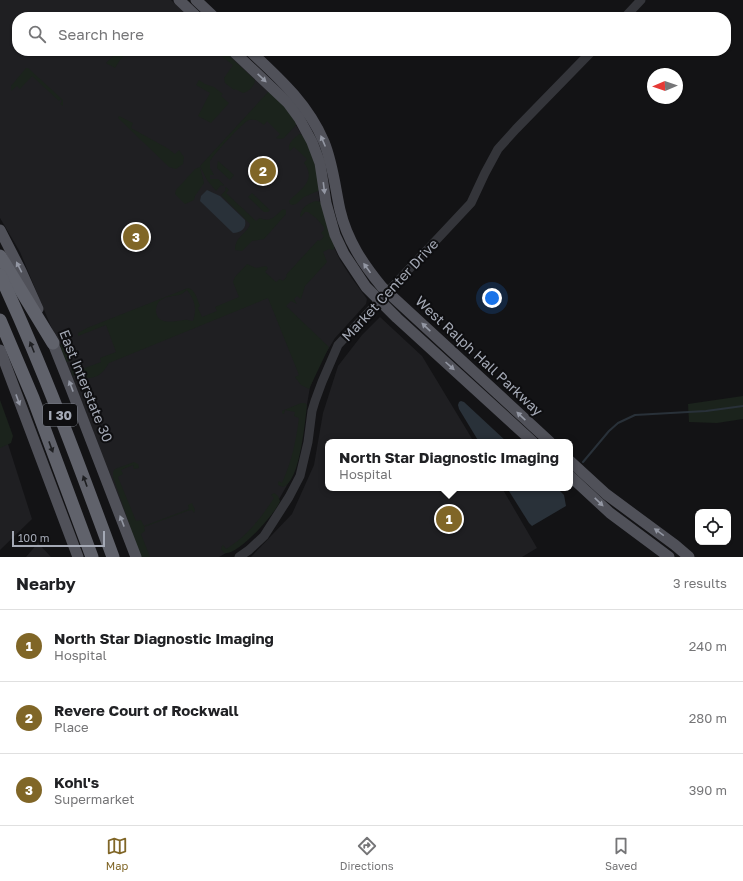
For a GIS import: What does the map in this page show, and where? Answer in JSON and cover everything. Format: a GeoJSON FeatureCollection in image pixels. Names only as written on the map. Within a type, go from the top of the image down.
{"type":"FeatureCollection","features":[{"type":"Feature","properties":{"kind":"highway"},"geometry":{"type":"LineString","coordinates":[[0,256],[53,343]]}},
{"type":"Feature","properties":{"kind":"highway","name":"I 30"},"geometry":{"type":"LineString","coordinates":[[0,275],[24,327],[66,431],[113,557]]}},
{"type":"Feature","properties":{"kind":"highway","name":"I 30"},"geometry":{"type":"LineString","coordinates":[[0,320],[33,398],[92,557]]}},
{"type":"Feature","properties":{"kind":"main road"},"geometry":{"type":"LineString","coordinates":[[179,0],[192,12]]}},
{"type":"Feature","properties":{"kind":"main road"},"geometry":{"type":"LineString","coordinates":[[196,0],[209,12]]}},
{"type":"Feature","properties":{"kind":"main road","name":"West Ralph Hall Parkway"},"geometry":{"type":"LineString","coordinates":[[238,56],[288,103],[299,118],[312,142],[320,163],[326,203],[335,235],[356,274],[380,301],[530,439]]}},
{"type":"Feature","properties":{"kind":"main road","name":"West Ralph Hall Parkway"},"geometry":{"type":"LineString","coordinates":[[255,56],[290,89],[306,109],[316,125],[330,158],[340,210],[350,240],[367,269],[388,292],[547,439]]}},
{"type":"Feature","properties":{"kind":"main road","name":"East Interstate 30"},"geometry":{"type":"LineString","coordinates":[[0,230],[21,271],[53,343],[136,557]]}},
{"type":"Feature","properties":{"kind":"main road"},"geometry":{"type":"LineString","coordinates":[[0,350],[78,557]]}},
{"type":"Feature","properties":{"kind":"main road"},"geometry":{"type":"LineString","coordinates":[[573,463],[606,494],[689,557]]}},
{"type":"Feature","properties":{"kind":"main road"},"geometry":{"type":"LineString","coordinates":[[573,479],[610,513],[669,557]]}},
{"type":"Feature","properties":{"kind":"street"},"geometry":{"type":"LineString","coordinates":[[630,12],[641,0]]}},
{"type":"Feature","properties":{"kind":"street","name":"Market Center Drive"},"geometry":{"type":"LineString","coordinates":[[239,557],[264,536],[289,497],[300,476],[308,442],[312,411],[322,382],[338,345],[471,203],[498,149],[587,56]]}},
{"type":"Feature","properties":{"kind":"shaded area"},"geometry":{"type":"Polygon","coordinates":[[[0,0],[171,0],[184,12],[12,12],[12,56],[231,56],[267,89],[294,122],[308,145],[314,163],[320,204],[331,241],[340,260],[367,299],[366,304],[335,338],[320,363],[310,387],[296,468],[286,487],[274,508],[226,553],[219,557],[141,557],[72,377],[20,252],[0,218],[0,0]]]}},
{"type":"Feature","properties":{"kind":"shaded area"},"geometry":{"type":"Polygon","coordinates":[[[113,56],[124,56],[115,68],[106,63],[113,56]]]}},
{"type":"Feature","properties":{"kind":"shaded area"},"geometry":{"type":"Polygon","coordinates":[[[221,56],[229,56],[255,80],[251,88],[243,93],[235,89],[234,90],[225,83],[224,78],[233,65],[221,56]]]}},
{"type":"Feature","properties":{"kind":"shaded area"},"geometry":{"type":"Polygon","coordinates":[[[26,68],[28,68],[63,100],[63,106],[60,104],[62,101],[60,99],[59,101],[32,76],[20,89],[17,86],[11,91],[11,86],[26,68]]]}},
{"type":"Feature","properties":{"kind":"shaded area"},"geometry":{"type":"Polygon","coordinates":[[[199,80],[214,87],[223,94],[221,96],[229,103],[211,123],[198,116],[210,93],[196,85],[199,80]]]}},
{"type":"Feature","properties":{"kind":"shaded area"},"geometry":{"type":"Polygon","coordinates":[[[270,90],[281,101],[296,125],[284,138],[281,139],[276,138],[280,134],[267,121],[264,125],[257,121],[249,120],[241,126],[210,161],[210,168],[214,175],[210,175],[210,179],[218,179],[224,185],[221,185],[216,191],[207,180],[200,166],[270,90]]]}},
{"type":"Feature","properties":{"kind":"shaded area"},"geometry":{"type":"Polygon","coordinates":[[[119,116],[133,123],[131,128],[175,154],[179,150],[184,157],[183,164],[176,169],[169,167],[118,118],[119,116]]]}},
{"type":"Feature","properties":{"kind":"shaded area"},"geometry":{"type":"Polygon","coordinates":[[[299,134],[303,135],[315,161],[320,190],[304,197],[296,204],[292,205],[289,201],[306,184],[309,174],[304,163],[307,159],[294,147],[290,151],[289,148],[291,142],[299,134]]]}},
{"type":"Feature","properties":{"kind":"shaded area"},"geometry":{"type":"Polygon","coordinates":[[[218,161],[234,175],[230,180],[217,168],[218,161]]]}},
{"type":"Feature","properties":{"kind":"shaded area"},"geometry":{"type":"Polygon","coordinates":[[[200,167],[204,183],[194,200],[185,204],[175,194],[176,190],[195,169],[200,167]]]}},
{"type":"Feature","properties":{"kind":"shaded area"},"geometry":{"type":"Polygon","coordinates":[[[226,187],[229,190],[226,193],[256,221],[260,218],[267,220],[270,219],[283,209],[286,210],[286,214],[264,239],[252,241],[242,251],[235,250],[237,241],[247,230],[250,224],[221,195],[226,190],[226,187]]]}},
{"type":"Feature","properties":{"kind":"shaded area"},"geometry":{"type":"Polygon","coordinates":[[[207,190],[220,196],[245,220],[243,230],[233,233],[200,201],[201,196],[207,190]]]}},
{"type":"Feature","properties":{"kind":"shaded area"},"geometry":{"type":"Polygon","coordinates":[[[252,193],[270,210],[268,212],[264,212],[248,197],[252,193]]]}},
{"type":"Feature","properties":{"kind":"shaded area"},"geometry":{"type":"Polygon","coordinates":[[[316,201],[322,202],[335,246],[333,250],[329,249],[323,252],[327,262],[305,286],[301,299],[297,296],[294,299],[297,304],[291,301],[286,306],[329,347],[309,389],[301,385],[295,377],[299,375],[268,298],[109,363],[98,376],[84,378],[72,375],[71,368],[75,366],[77,371],[101,362],[100,358],[116,352],[106,325],[78,336],[78,333],[87,328],[188,288],[193,291],[196,296],[200,306],[198,308],[202,317],[217,311],[215,307],[239,297],[233,282],[235,277],[247,264],[256,268],[266,266],[268,268],[265,272],[276,282],[280,279],[283,281],[287,276],[286,275],[318,240],[320,241],[324,236],[321,233],[324,230],[324,227],[316,218],[308,212],[305,212],[301,217],[300,216],[302,210],[308,204],[316,201]],[[187,290],[180,295],[161,300],[156,307],[157,316],[163,321],[167,322],[185,320],[193,321],[195,309],[190,294],[187,290]]]}},
{"type":"Feature","properties":{"kind":"shaded area"},"geometry":{"type":"Polygon","coordinates":[[[380,317],[422,356],[472,439],[325,439],[325,491],[504,491],[537,548],[522,557],[251,557],[292,514],[314,465],[323,413],[338,366],[362,335],[380,317]]]}},
{"type":"Feature","properties":{"kind":"shaded area"},"geometry":{"type":"Polygon","coordinates":[[[65,342],[72,360],[68,362],[66,361],[60,347],[61,344],[65,342]]]}},
{"type":"Feature","properties":{"kind":"shaded area"},"geometry":{"type":"Polygon","coordinates":[[[743,396],[743,419],[717,423],[689,422],[688,404],[743,396]]]}},
{"type":"Feature","properties":{"kind":"shaded area"},"geometry":{"type":"Polygon","coordinates":[[[0,400],[13,436],[11,443],[0,448],[0,400]]]}},
{"type":"Feature","properties":{"kind":"shaded area"},"geometry":{"type":"Polygon","coordinates":[[[459,402],[464,402],[504,439],[477,439],[459,409],[459,402]]]}},
{"type":"Feature","properties":{"kind":"shaded area"},"geometry":{"type":"Polygon","coordinates":[[[301,403],[305,403],[307,405],[301,450],[294,474],[289,483],[283,487],[278,485],[278,483],[279,481],[282,483],[291,459],[299,418],[294,416],[295,412],[285,410],[284,414],[282,411],[301,403]]]}},
{"type":"Feature","properties":{"kind":"shaded area"},"geometry":{"type":"Polygon","coordinates":[[[0,419],[32,519],[0,550],[0,419]]]}},
{"type":"Feature","properties":{"kind":"shaded area"},"geometry":{"type":"Polygon","coordinates":[[[134,462],[138,464],[139,468],[134,469],[133,465],[121,470],[123,474],[118,477],[136,521],[141,520],[144,526],[189,509],[188,505],[192,503],[195,510],[194,513],[192,510],[187,511],[144,527],[145,531],[141,534],[150,557],[139,557],[113,477],[113,472],[115,469],[134,462]]]}},
{"type":"Feature","properties":{"kind":"shaded area"},"geometry":{"type":"Polygon","coordinates":[[[509,491],[560,491],[564,495],[566,506],[532,526],[509,491]]]}},
{"type":"Feature","properties":{"kind":"shaded area"},"geometry":{"type":"Polygon","coordinates":[[[274,493],[278,496],[280,501],[264,524],[238,548],[224,553],[221,549],[222,546],[223,545],[226,549],[247,532],[259,519],[274,498],[271,495],[274,493]]]}},
{"type":"Feature","properties":{"kind":"shaded area"},"geometry":{"type":"Polygon","coordinates":[[[38,543],[51,557],[26,557],[38,543]]]}},
{"type":"Feature","properties":{"kind":"waterway"},"geometry":{"type":"LineString","coordinates":[[583,462],[609,431],[618,423],[635,415],[706,411],[743,406]]}},
{"type":"Feature","properties":{"kind":"place","name":"Revere Court of Rockwall"},"geometry":{"type":"Point","coordinates":[263,171]}},
{"type":"Feature","properties":{"kind":"place","name":"Kohl's"},"geometry":{"type":"Point","coordinates":[136,237]}},
{"type":"Feature","properties":{"kind":"place","name":"North Star Diagnostic Imaging"},"geometry":{"type":"Point","coordinates":[449,519]}}]}
